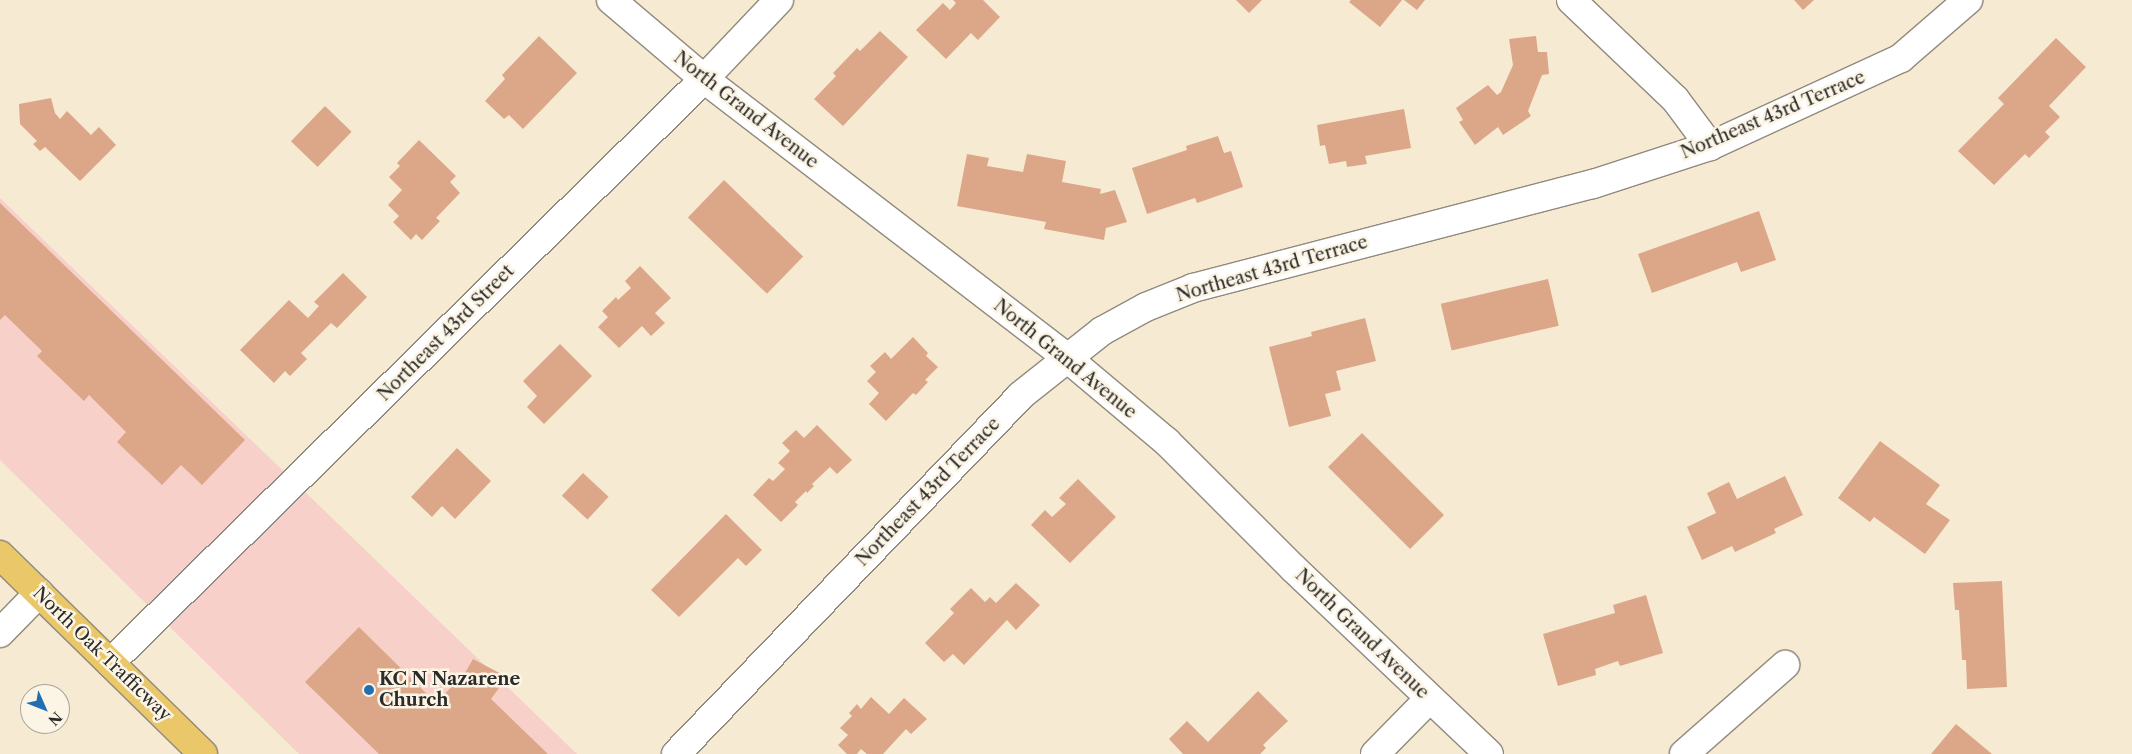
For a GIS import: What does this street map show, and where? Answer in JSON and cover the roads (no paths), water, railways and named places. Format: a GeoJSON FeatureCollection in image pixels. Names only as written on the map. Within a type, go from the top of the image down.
{"type":"FeatureCollection","features":[{"type":"Feature","properties":{"kind":"main road","name":"North Oak Trafficway"},"geometry":{"type":"LineString","coordinates":[[0,555],[203,754]]}},
{"type":"Feature","properties":{"kind":"street","name":"North Grand Avenue"},"geometry":{"type":"LineString","coordinates":[[611,0],[704,78],[1066,357],[1167,442],[1293,568],[1488,754]]}},
{"type":"Feature","properties":{"kind":"street","name":"Northeast 43rd Street"},"geometry":{"type":"LineString","coordinates":[[110,663],[704,78],[779,0]]}},
{"type":"Feature","properties":{"kind":"street"},"geometry":{"type":"LineString","coordinates":[[1571,0],[1675,99],[1710,146]]}},
{"type":"Feature","properties":{"kind":"street","name":"Northeast 43rd Terrace"},"geometry":{"type":"LineString","coordinates":[[676,754],[1020,396],[1066,357],[1102,331],[1146,307],[1193,288],[1593,184],[1710,146],[1901,58],[1968,0]]}},
{"type":"Feature","properties":{"kind":"street"},"geometry":{"type":"LineString","coordinates":[[0,633],[39,593]]}},
{"type":"Feature","properties":{"kind":"street"},"geometry":{"type":"LineString","coordinates":[[1684,754],[1785,665]]}},
{"type":"Feature","properties":{"kind":"street"},"geometry":{"type":"LineString","coordinates":[[1375,754],[1429,699]]}},
{"type":"Feature","properties":{"kind":"place","name":"KC N Nazarene Church"},"geometry":{"type":"Point","coordinates":[369,690]}}]}
